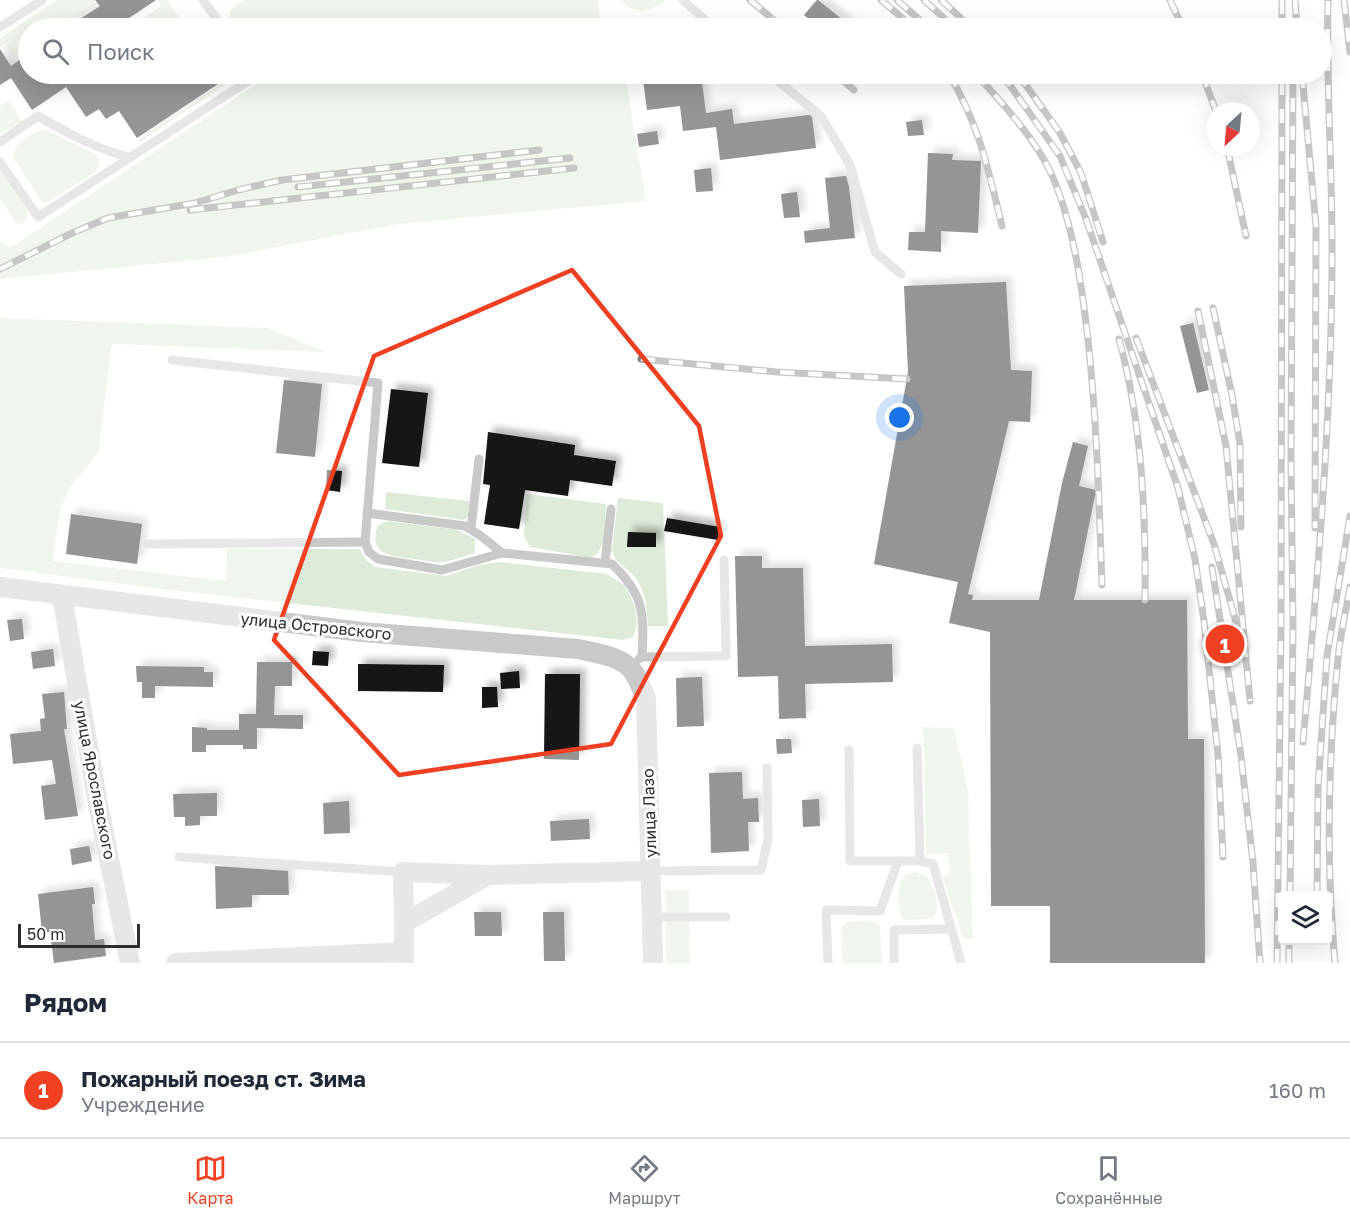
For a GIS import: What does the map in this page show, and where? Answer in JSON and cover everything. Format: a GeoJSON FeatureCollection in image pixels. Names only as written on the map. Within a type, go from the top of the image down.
{"type":"FeatureCollection","features":[{"type":"Feature","properties":{"kind":"street","name":"улица Островского"},"geometry":{"type":"LineString","coordinates":[[0,586],[62,596],[362,632],[578,649],[636,662]]}},
{"type":"Feature","properties":{"kind":"street","name":"улица Ярославского"},"geometry":{"type":"LineString","coordinates":[[62,596],[98,804],[130,963]]}},
{"type":"Feature","properties":{"kind":"street","name":"улица Лазо"},"geometry":{"type":"LineString","coordinates":[[636,662],[638,681],[646,698],[653,963]]}},
{"type":"Feature","properties":{"kind":"street"},"geometry":{"type":"LineString","coordinates":[[176,963],[404,958],[403,872],[488,875],[651,870]]}},
{"type":"Feature","properties":{"kind":"street"},"geometry":{"type":"LineString","coordinates":[[404,923],[488,875]]}},
{"type":"Feature","properties":{"kind":"lane"},"geometry":{"type":"LineString","coordinates":[[0,27],[42,0]]}},
{"type":"Feature","properties":{"kind":"lane"},"geometry":{"type":"LineString","coordinates":[[203,0],[216,18]]}},
{"type":"Feature","properties":{"kind":"lane"},"geometry":{"type":"LineString","coordinates":[[683,0],[703,18]]}},
{"type":"Feature","properties":{"kind":"lane"},"geometry":{"type":"LineString","coordinates":[[0,162],[38,218],[244,84]]}},
{"type":"Feature","properties":{"kind":"lane"},"geometry":{"type":"LineString","coordinates":[[781,84],[821,116],[850,165],[875,252],[901,274]]}},
{"type":"Feature","properties":{"kind":"lane"},"geometry":{"type":"LineString","coordinates":[[0,142],[38,116],[103,150],[128,158]]}},
{"type":"Feature","properties":{"kind":"lane"},"geometry":{"type":"LineString","coordinates":[[172,360],[378,383],[365,542],[369,552],[378,559],[390,562],[442,570],[502,553],[612,564],[626,576],[641,601],[644,626],[636,662],[726,656],[724,560]]}},
{"type":"Feature","properties":{"kind":"lane"},"geometry":{"type":"LineString","coordinates":[[471,528],[478,459]]}},
{"type":"Feature","properties":{"kind":"lane"},"geometry":{"type":"LineString","coordinates":[[605,563],[611,509]]}},
{"type":"Feature","properties":{"kind":"lane"},"geometry":{"type":"LineString","coordinates":[[367,513],[471,528],[502,553]]}},
{"type":"Feature","properties":{"kind":"lane"},"geometry":{"type":"LineString","coordinates":[[147,544],[365,542]]}},
{"type":"Feature","properties":{"kind":"lane"},"geometry":{"type":"LineString","coordinates":[[916,748],[920,861]]}},
{"type":"Feature","properties":{"kind":"lane"},"geometry":{"type":"LineString","coordinates":[[849,750],[850,861],[920,861],[933,864],[961,963]]}},
{"type":"Feature","properties":{"kind":"lane"},"geometry":{"type":"LineString","coordinates":[[651,870],[761,870],[768,839],[767,768]]}},
{"type":"Feature","properties":{"kind":"lane"},"geometry":{"type":"LineString","coordinates":[[179,857],[403,872]]}},
{"type":"Feature","properties":{"kind":"lane"},"geometry":{"type":"LineString","coordinates":[[828,963],[826,910],[880,911],[898,861]]}},
{"type":"Feature","properties":{"kind":"lane"},"geometry":{"type":"LineString","coordinates":[[652,917],[726,917]]}},
{"type":"Feature","properties":{"kind":"lane"},"geometry":{"type":"LineString","coordinates":[[894,963],[894,930],[951,929]]}},
{"type":"Feature","properties":{"kind":"highlighted area"},"geometry":{"type":"Polygon","coordinates":[[[572,270],[699,426],[721,536],[611,744],[399,775],[274,640],[374,356],[572,270]]]}},
{"type":"Feature","properties":{"kind":"green space"},"geometry":{"type":"Polygon","coordinates":[[[57,0],[93,0],[97,5],[77,18],[30,18],[57,0]]]}},
{"type":"Feature","properties":{"kind":"green space"},"geometry":{"type":"Polygon","coordinates":[[[158,0],[167,0],[179,18],[144,18],[161,6],[158,0]]]}},
{"type":"Feature","properties":{"kind":"green space"},"geometry":{"type":"Polygon","coordinates":[[[242,0],[598,0],[600,18],[231,18],[229,14],[242,0]]]}},
{"type":"Feature","properties":{"kind":"green space"},"geometry":{"type":"Polygon","coordinates":[[[620,0],[664,0],[664,3],[652,8],[635,10],[620,0]]]}},
{"type":"Feature","properties":{"kind":"green space"},"geometry":{"type":"Polygon","coordinates":[[[18,26],[18,56],[15,58],[5,44],[0,47],[0,38],[18,26]]]}},
{"type":"Feature","properties":{"kind":"green space"},"geometry":{"type":"Polygon","coordinates":[[[221,84],[226,84],[139,143],[137,140],[221,84]]]}},
{"type":"Feature","properties":{"kind":"green space"},"geometry":{"type":"Polygon","coordinates":[[[256,84],[627,84],[646,201],[398,224],[225,257],[0,279],[0,242],[10,248],[256,84]]]}},
{"type":"Feature","properties":{"kind":"green space"},"geometry":{"type":"Polygon","coordinates":[[[9,101],[22,122],[0,134],[0,106],[9,101]]]}},
{"type":"Feature","properties":{"kind":"green space"},"geometry":{"type":"Polygon","coordinates":[[[45,129],[97,155],[100,163],[95,173],[46,203],[40,200],[13,156],[21,142],[45,129]]]}},
{"type":"Feature","properties":{"kind":"green space"},"geometry":{"type":"Polygon","coordinates":[[[0,170],[27,210],[28,215],[25,221],[18,225],[0,198],[0,170]]]}},
{"type":"Feature","properties":{"kind":"green space"},"geometry":{"type":"Polygon","coordinates":[[[0,318],[269,328],[326,352],[112,344],[98,453],[68,490],[60,511],[52,561],[226,581],[227,549],[360,549],[366,560],[375,567],[446,576],[479,565],[500,562],[607,574],[624,585],[630,595],[635,608],[637,625],[633,637],[623,640],[170,590],[0,568],[0,318]]]}},
{"type":"Feature","properties":{"kind":"green space"},"geometry":{"type":"Polygon","coordinates":[[[386,492],[469,501],[468,516],[464,520],[385,509],[386,492]]]}},
{"type":"Feature","properties":{"kind":"green space"},"geometry":{"type":"Polygon","coordinates":[[[527,494],[606,504],[603,542],[596,554],[591,558],[530,547],[524,536],[527,494]]]}},
{"type":"Feature","properties":{"kind":"green space"},"geometry":{"type":"Polygon","coordinates":[[[618,498],[663,503],[668,626],[648,626],[646,604],[639,583],[613,554],[618,498]]]}},
{"type":"Feature","properties":{"kind":"green space"},"geometry":{"type":"Polygon","coordinates":[[[387,521],[458,530],[475,539],[475,553],[439,562],[390,555],[378,548],[375,535],[378,525],[387,521]]]}},
{"type":"Feature","properties":{"kind":"green space"},"geometry":{"type":"Polygon","coordinates":[[[922,727],[954,728],[968,790],[973,939],[964,939],[942,876],[950,875],[948,853],[926,854],[922,727]]]}},
{"type":"Feature","properties":{"kind":"green space"},"geometry":{"type":"Polygon","coordinates":[[[916,872],[928,877],[935,893],[937,910],[932,919],[904,920],[901,917],[898,900],[901,882],[906,875],[916,872]]]}},
{"type":"Feature","properties":{"kind":"green space"},"geometry":{"type":"Polygon","coordinates":[[[665,890],[689,890],[690,963],[666,963],[665,890]]]}},
{"type":"Feature","properties":{"kind":"green space"},"geometry":{"type":"Polygon","coordinates":[[[870,920],[880,927],[882,963],[842,963],[841,927],[847,922],[870,920]]]}},
{"type":"Feature","properties":{"kind":"building"},"geometry":{"type":"Polygon","coordinates":[[[95,0],[156,0],[129,18],[81,18],[100,6],[95,0]]]}},
{"type":"Feature","properties":{"kind":"building"},"geometry":{"type":"Polygon","coordinates":[[[818,0],[840,18],[808,18],[804,15],[818,0]]]}},
{"type":"Feature","properties":{"kind":"building"},"geometry":{"type":"Polygon","coordinates":[[[0,49],[11,66],[18,61],[18,84],[218,84],[137,138],[119,111],[106,119],[99,109],[86,117],[66,87],[32,110],[11,78],[0,85],[0,49]]]}},
{"type":"Feature","properties":{"kind":"building"},"geometry":{"type":"Polygon","coordinates":[[[644,84],[702,84],[706,113],[732,109],[734,124],[809,115],[812,117],[816,148],[720,160],[716,127],[683,131],[680,106],[647,110],[644,84]]]}},
{"type":"Feature","properties":{"kind":"building"},"geometry":{"type":"Polygon","coordinates":[[[922,120],[924,135],[908,136],[906,122],[922,120]]]}},
{"type":"Feature","properties":{"kind":"building"},"geometry":{"type":"Polygon","coordinates":[[[657,131],[659,144],[639,147],[637,134],[657,131]]]}},
{"type":"Feature","properties":{"kind":"building"},"geometry":{"type":"Polygon","coordinates":[[[928,153],[953,154],[952,160],[981,161],[978,233],[941,231],[941,252],[908,250],[909,232],[925,232],[928,153]]]}},
{"type":"Feature","properties":{"kind":"building"},"geometry":{"type":"Polygon","coordinates":[[[711,168],[713,191],[696,192],[694,170],[711,168]]]}},
{"type":"Feature","properties":{"kind":"building"},"geometry":{"type":"Polygon","coordinates":[[[846,176],[855,238],[805,243],[804,231],[830,228],[825,178],[846,176]]]}},
{"type":"Feature","properties":{"kind":"building"},"geometry":{"type":"Polygon","coordinates":[[[797,192],[800,217],[784,218],[781,194],[797,192]]]}},
{"type":"Feature","properties":{"kind":"building"},"geometry":{"type":"Polygon","coordinates":[[[1006,282],[1011,370],[1032,371],[1030,422],[1009,421],[968,594],[973,595],[972,600],[1039,600],[1062,483],[1073,442],[1088,446],[1079,486],[1096,490],[1074,600],[1187,600],[1188,739],[1204,739],[1205,963],[1050,963],[1050,906],[991,906],[990,632],[949,623],[958,582],[874,564],[908,372],[904,286],[1006,282]]]}},
{"type":"Feature","properties":{"kind":"building"},"geometry":{"type":"Polygon","coordinates":[[[1193,323],[1209,390],[1197,393],[1180,326],[1193,323]]]}},
{"type":"Feature","properties":{"kind":"building"},"geometry":{"type":"Polygon","coordinates":[[[284,380],[322,384],[315,457],[276,453],[284,380]]]}},
{"type":"Feature","properties":{"kind":"building"},"geometry":{"type":"Polygon","coordinates":[[[391,389],[428,393],[419,467],[382,463],[391,389]]]}},
{"type":"Feature","properties":{"kind":"building"},"geometry":{"type":"Polygon","coordinates":[[[488,432],[575,445],[574,455],[616,461],[612,486],[570,480],[568,496],[525,490],[519,529],[484,524],[490,485],[483,484],[488,432]]]}},
{"type":"Feature","properties":{"kind":"building"},"geometry":{"type":"Polygon","coordinates":[[[327,470],[342,471],[340,492],[326,490],[327,470]]]}},
{"type":"Feature","properties":{"kind":"building"},"geometry":{"type":"Polygon","coordinates":[[[71,514],[142,524],[137,564],[66,554],[71,514]]]}},
{"type":"Feature","properties":{"kind":"building"},"geometry":{"type":"Polygon","coordinates":[[[667,518],[720,527],[718,540],[664,531],[667,518]]]}},
{"type":"Feature","properties":{"kind":"building"},"geometry":{"type":"Polygon","coordinates":[[[628,532],[656,533],[656,547],[627,547],[628,532]]]}},
{"type":"Feature","properties":{"kind":"building"},"geometry":{"type":"Polygon","coordinates":[[[735,556],[762,556],[762,568],[803,568],[805,646],[892,644],[893,682],[805,684],[806,718],[779,719],[778,676],[738,677],[735,556]]]}},
{"type":"Feature","properties":{"kind":"building"},"geometry":{"type":"Polygon","coordinates":[[[22,619],[24,639],[10,641],[7,620],[22,619]]]}},
{"type":"Feature","properties":{"kind":"building"},"geometry":{"type":"Polygon","coordinates":[[[53,649],[55,666],[33,669],[31,652],[53,649]]]}},
{"type":"Feature","properties":{"kind":"building"},"geometry":{"type":"Polygon","coordinates":[[[313,651],[329,652],[328,666],[312,665],[313,651]]]}},
{"type":"Feature","properties":{"kind":"building"},"geometry":{"type":"Polygon","coordinates":[[[257,662],[292,662],[292,686],[275,686],[274,715],[303,715],[303,729],[257,728],[257,749],[243,749],[243,745],[206,745],[206,752],[192,752],[192,727],[207,728],[207,730],[239,730],[239,714],[256,714],[257,662]]]}},
{"type":"Feature","properties":{"kind":"building"},"geometry":{"type":"Polygon","coordinates":[[[358,664],[444,665],[443,692],[358,691],[358,664]]]}},
{"type":"Feature","properties":{"kind":"building"},"geometry":{"type":"Polygon","coordinates":[[[136,666],[204,667],[204,672],[213,672],[213,687],[155,686],[155,698],[142,698],[142,682],[137,682],[136,666]]]}},
{"type":"Feature","properties":{"kind":"building"},"geometry":{"type":"Polygon","coordinates":[[[519,671],[520,688],[501,689],[500,673],[519,671]]]}},
{"type":"Feature","properties":{"kind":"building"},"geometry":{"type":"Polygon","coordinates":[[[545,674],[580,674],[579,760],[544,759],[545,674]]]}},
{"type":"Feature","properties":{"kind":"building"},"geometry":{"type":"Polygon","coordinates":[[[702,677],[704,726],[677,727],[676,678],[702,677]]]}},
{"type":"Feature","properties":{"kind":"building"},"geometry":{"type":"Polygon","coordinates":[[[482,687],[497,687],[498,707],[482,708],[482,687]]]}},
{"type":"Feature","properties":{"kind":"building"},"geometry":{"type":"Polygon","coordinates":[[[64,692],[67,729],[64,729],[78,816],[45,820],[41,786],[56,784],[52,760],[13,764],[10,734],[41,731],[40,719],[45,718],[42,694],[64,692]]]}},
{"type":"Feature","properties":{"kind":"building"},"geometry":{"type":"Polygon","coordinates":[[[776,739],[791,739],[792,753],[777,754],[776,739]]]}},
{"type":"Feature","properties":{"kind":"building"},"geometry":{"type":"Polygon","coordinates":[[[742,772],[743,799],[758,798],[759,822],[748,822],[749,851],[711,853],[709,773],[742,772]]]}},
{"type":"Feature","properties":{"kind":"building"},"geometry":{"type":"Polygon","coordinates":[[[217,793],[217,816],[200,816],[200,825],[185,826],[185,817],[174,817],[173,794],[217,793]]]}},
{"type":"Feature","properties":{"kind":"building"},"geometry":{"type":"Polygon","coordinates":[[[819,799],[820,826],[803,827],[802,800],[819,799]]]}},
{"type":"Feature","properties":{"kind":"building"},"geometry":{"type":"Polygon","coordinates":[[[349,801],[350,833],[324,834],[323,803],[349,801]]]}},
{"type":"Feature","properties":{"kind":"building"},"geometry":{"type":"Polygon","coordinates":[[[589,819],[590,839],[551,841],[550,821],[589,819]]]}},
{"type":"Feature","properties":{"kind":"building"},"geometry":{"type":"Polygon","coordinates":[[[89,846],[92,861],[72,865],[70,849],[89,846]]]}},
{"type":"Feature","properties":{"kind":"building"},"geometry":{"type":"Polygon","coordinates":[[[215,866],[288,871],[289,895],[252,895],[252,907],[216,909],[215,866]]]}},
{"type":"Feature","properties":{"kind":"building"},"geometry":{"type":"Polygon","coordinates":[[[93,887],[95,940],[104,939],[106,956],[54,963],[50,932],[42,933],[38,894],[93,887]]]}},
{"type":"Feature","properties":{"kind":"building"},"geometry":{"type":"Polygon","coordinates":[[[474,912],[501,912],[502,936],[475,936],[474,912]]]}},
{"type":"Feature","properties":{"kind":"building"},"geometry":{"type":"Polygon","coordinates":[[[543,912],[564,912],[565,961],[544,961],[543,912]]]}},
{"type":"Feature","properties":{"kind":"railway"},"geometry":{"type":"LineString","coordinates":[[750,0],[771,18]]}},
{"type":"Feature","properties":{"kind":"railway"},"geometry":{"type":"LineString","coordinates":[[881,0],[902,18]]}},
{"type":"Feature","properties":{"kind":"railway"},"geometry":{"type":"LineString","coordinates":[[897,0],[918,18]]}},
{"type":"Feature","properties":{"kind":"railway"},"geometry":{"type":"LineString","coordinates":[[924,0],[944,18]]}},
{"type":"Feature","properties":{"kind":"railway"},"geometry":{"type":"LineString","coordinates":[[941,0],[961,18]]}},
{"type":"Feature","properties":{"kind":"railway"},"geometry":{"type":"LineString","coordinates":[[1170,0],[1178,18]]}},
{"type":"Feature","properties":{"kind":"railway"},"geometry":{"type":"LineString","coordinates":[[1282,0],[1282,18]]}},
{"type":"Feature","properties":{"kind":"railway"},"geometry":{"type":"LineString","coordinates":[[1295,0],[1296,18]]}},
{"type":"Feature","properties":{"kind":"railway"},"geometry":{"type":"LineString","coordinates":[[1328,0],[1328,18]]}},
{"type":"Feature","properties":{"kind":"railway"},"geometry":{"type":"LineString","coordinates":[[1344,0],[1350,52]]}},
{"type":"Feature","properties":{"kind":"railway"},"geometry":{"type":"LineString","coordinates":[[847,84],[854,90]]}},
{"type":"Feature","properties":{"kind":"railway"},"geometry":{"type":"LineString","coordinates":[[954,84],[975,129],[1002,226]]}},
{"type":"Feature","properties":{"kind":"railway"},"geometry":{"type":"LineString","coordinates":[[985,84],[1016,120],[1043,158],[1058,190],[1071,232],[1083,298],[1091,370],[1102,585]]}},
{"type":"Feature","properties":{"kind":"railway"},"geometry":{"type":"LineString","coordinates":[[1009,84],[1060,156],[1086,219],[1178,488],[1195,559],[1204,621],[1218,755],[1223,857]]}},
{"type":"Feature","properties":{"kind":"railway"},"geometry":{"type":"LineString","coordinates":[[1025,84],[1060,133],[1081,173],[1103,242]]}},
{"type":"Feature","properties":{"kind":"railway"},"geometry":{"type":"LineString","coordinates":[[1206,84],[1213,102]]}},
{"type":"Feature","properties":{"kind":"railway"},"geometry":{"type":"LineString","coordinates":[[1277,963],[1281,625],[1282,84]]}},
{"type":"Feature","properties":{"kind":"railway"},"geometry":{"type":"LineString","coordinates":[[1290,891],[1293,627],[1291,460],[1293,84]]}},
{"type":"Feature","properties":{"kind":"railway"},"geometry":{"type":"LineString","coordinates":[[1303,84],[1316,226],[1315,528]]}},
{"type":"Feature","properties":{"kind":"railway"},"geometry":{"type":"LineString","coordinates":[[1303,742],[1329,386],[1332,234],[1328,84]]}},
{"type":"Feature","properties":{"kind":"railway"},"geometry":{"type":"LineString","coordinates":[[0,269],[72,233],[108,218],[195,203],[282,180],[539,150]]}},
{"type":"Feature","properties":{"kind":"railway"},"geometry":{"type":"LineString","coordinates":[[1229,156],[1246,236]]}},
{"type":"Feature","properties":{"kind":"railway"},"geometry":{"type":"LineString","coordinates":[[298,187],[570,158]]}},
{"type":"Feature","properties":{"kind":"railway"},"geometry":{"type":"LineString","coordinates":[[190,210],[574,168]]}},
{"type":"Feature","properties":{"kind":"railway"},"geometry":{"type":"LineString","coordinates":[[1213,308],[1240,444],[1241,527]]}},
{"type":"Feature","properties":{"kind":"railway"},"geometry":{"type":"LineString","coordinates":[[1198,311],[1226,446],[1250,701]]}},
{"type":"Feature","properties":{"kind":"railway"},"geometry":{"type":"LineString","coordinates":[[1136,338],[1214,544],[1238,629]]}},
{"type":"Feature","properties":{"kind":"railway"},"geometry":{"type":"LineString","coordinates":[[1119,339],[1138,436],[1145,534],[1145,600]]}},
{"type":"Feature","properties":{"kind":"railway"},"geometry":{"type":"LineString","coordinates":[[641,359],[777,372],[907,379]]}},
{"type":"Feature","properties":{"kind":"railway"},"geometry":{"type":"LineString","coordinates":[[1317,891],[1318,787],[1327,656],[1350,516]]}},
{"type":"Feature","properties":{"kind":"railway"},"geometry":{"type":"LineString","coordinates":[[1212,567],[1241,756],[1253,863],[1260,963]]}},
{"type":"Feature","properties":{"kind":"railway"},"geometry":{"type":"LineString","coordinates":[[1335,963],[1330,888],[1330,773],[1339,650],[1350,587]]}},
{"type":"Feature","properties":{"kind":"railway"},"geometry":{"type":"LineString","coordinates":[[1289,945],[1289,963]]}},
{"type":"Feature","properties":{"kind":"place","name":"Пожарный поезд ст. Зима"},"geometry":{"type":"Point","coordinates":[1225,644]}}]}
